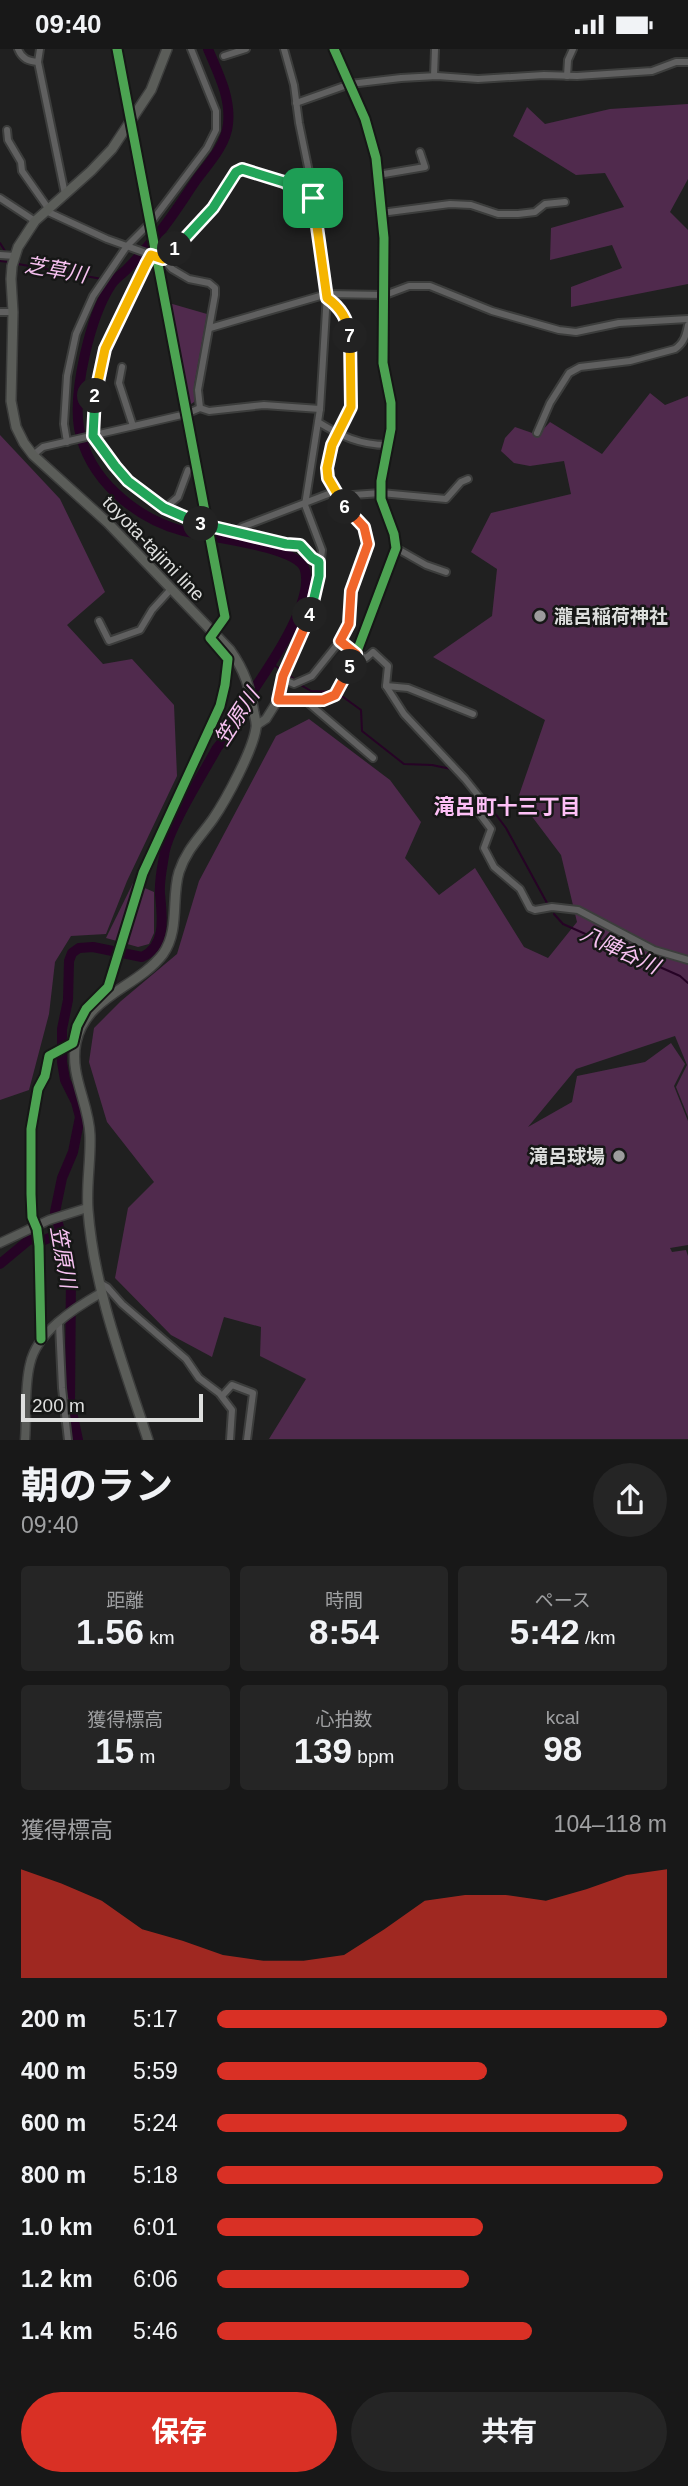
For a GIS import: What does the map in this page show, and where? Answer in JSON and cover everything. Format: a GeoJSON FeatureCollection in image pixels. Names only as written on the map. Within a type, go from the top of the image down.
{"type":"FeatureCollection","features":[{"type":"Feature","properties":{"kind":"main road","name":"toyota-tajimi line"},"geometry":{"type":"LineString","coordinates":[[148,1440],[98,1282],[87,1208],[90,1135],[74,1060],[76,1041],[88,1014],[149,968],[163,953],[172,937],[174,893],[179,871],[194,842],[215,816],[226,795],[253,740],[256,720],[250,686],[230,650],[107,523],[33,455],[24,443],[16,427],[11,401],[13,312],[9,257],[35,221],[112,149],[151,90],[167,49]]}},
{"type":"Feature","properties":{"kind":"street"},"geometry":{"type":"LineString","coordinates":[[18,49],[27,61],[38,62]]}},
{"type":"Feature","properties":{"kind":"street"},"geometry":{"type":"LineString","coordinates":[[40,49],[38,62],[65,194]]}},
{"type":"Feature","properties":{"kind":"street"},"geometry":{"type":"LineString","coordinates":[[67,442],[64,424],[65,400],[73,347],[82,320],[107,274],[127,246],[152,221],[207,148],[216,130],[216,111],[191,49]]}},
{"type":"Feature","properties":{"kind":"street"},"geometry":{"type":"LineString","coordinates":[[224,56],[246,49]]}},
{"type":"Feature","properties":{"kind":"street"},"geometry":{"type":"LineString","coordinates":[[256,720],[266,719],[278,700],[284,675],[309,619],[322,550],[305,505],[320,409],[327,296],[294,85],[284,49]]}},
{"type":"Feature","properties":{"kind":"street"},"geometry":{"type":"LineString","coordinates":[[278,700],[323,700],[337,692],[356,654],[396,548],[394,534],[381,499],[391,429],[391,403],[383,363],[385,295],[376,158],[365,119],[334,49]]}},
{"type":"Feature","properties":{"kind":"street"},"geometry":{"type":"LineString","coordinates":[[434,76],[435,49]]}},
{"type":"Feature","properties":{"kind":"street"},"geometry":{"type":"LineString","coordinates":[[566,76],[573,49]]}},
{"type":"Feature","properties":{"kind":"street"},"geometry":{"type":"LineString","coordinates":[[296,103],[351,84],[434,76],[478,79],[652,71],[676,62],[688,62]]}},
{"type":"Feature","properties":{"kind":"street"},"geometry":{"type":"LineString","coordinates":[[7,130],[8,140],[22,171],[47,209],[127,246],[163,259],[180,274],[209,283],[215,288],[198,390],[200,408]]}},
{"type":"Feature","properties":{"kind":"street"},"geometry":{"type":"LineString","coordinates":[[377,175],[425,167],[420,152]]}},
{"type":"Feature","properties":{"kind":"street"},"geometry":{"type":"LineString","coordinates":[[163,259],[213,208],[236,172],[242,169],[284,182],[313,198]]}},
{"type":"Feature","properties":{"kind":"street"},"geometry":{"type":"LineString","coordinates":[[0,198],[35,221]]}},
{"type":"Feature","properties":{"kind":"street"},"geometry":{"type":"LineString","coordinates":[[381,213],[450,204],[471,205],[498,214],[516,214],[535,212],[545,204],[565,202]]}},
{"type":"Feature","properties":{"kind":"street"},"geometry":{"type":"LineString","coordinates":[[151,255],[123,307],[105,349],[96,390],[93,436],[128,481],[164,508],[198,523],[300,545],[319,562]]}},
{"type":"Feature","properties":{"kind":"street"},"geometry":{"type":"LineString","coordinates":[[210,328],[327,296],[385,295],[409,286],[430,286],[492,311],[576,333],[619,323],[688,319]]}},
{"type":"Feature","properties":{"kind":"street"},"geometry":{"type":"LineString","coordinates":[[284,675],[294,684],[312,676],[340,641],[349,624],[351,591],[368,544],[364,527],[346,510],[328,478],[327,468],[332,445],[351,407],[350,336],[346,319],[327,296]]}},
{"type":"Feature","properties":{"kind":"street"},"geometry":{"type":"LineString","coordinates":[[0,312],[13,312]]}},
{"type":"Feature","properties":{"kind":"street"},"geometry":{"type":"LineString","coordinates":[[537,433],[550,403],[569,373],[580,367],[630,361],[675,349],[681,345],[688,325]]}},
{"type":"Feature","properties":{"kind":"street"},"geometry":{"type":"LineString","coordinates":[[122,367],[119,383],[133,426]]}},
{"type":"Feature","properties":{"kind":"street"},"geometry":{"type":"LineString","coordinates":[[33,455],[43,447],[187,414],[200,408],[209,411],[264,405],[320,409]]}},
{"type":"Feature","properties":{"kind":"street"},"geometry":{"type":"LineString","coordinates":[[318,422],[366,445],[387,445]]}},
{"type":"Feature","properties":{"kind":"street"},"geometry":{"type":"LineString","coordinates":[[164,508],[178,497],[188,470]]}},
{"type":"Feature","properties":{"kind":"street"},"geometry":{"type":"LineString","coordinates":[[236,532],[264,518],[337,493],[381,493],[446,499],[461,482],[468,479]]}},
{"type":"Feature","properties":{"kind":"street"},"geometry":{"type":"LineString","coordinates":[[396,548],[426,565],[446,572]]}},
{"type":"Feature","properties":{"kind":"street"},"geometry":{"type":"LineString","coordinates":[[99,621],[108,641],[127,636],[144,627],[152,610],[170,589]]}},
{"type":"Feature","properties":{"kind":"street"},"geometry":{"type":"LineString","coordinates":[[340,641],[356,654],[366,658],[373,652],[388,666],[386,686],[404,714],[481,799],[479,813],[491,829],[484,848],[494,867],[520,889],[530,908],[578,910],[654,950],[688,960]]}},
{"type":"Feature","properties":{"kind":"street"},"geometry":{"type":"LineString","coordinates":[[386,686],[408,688],[473,714]]}},
{"type":"Feature","properties":{"kind":"street"},"geometry":{"type":"LineString","coordinates":[[306,701],[373,758]]}},
{"type":"Feature","properties":{"kind":"street"},"geometry":{"type":"LineString","coordinates":[[0,1243],[49,1220],[87,1208]]}},
{"type":"Feature","properties":{"kind":"street"},"geometry":{"type":"LineString","coordinates":[[98,1282],[170,1344],[186,1359],[198,1378],[222,1396],[232,1409],[230,1440]]}},
{"type":"Feature","properties":{"kind":"street"},"geometry":{"type":"LineString","coordinates":[[25,1440],[30,1364],[41,1339],[79,1305],[100,1293]]}},
{"type":"Feature","properties":{"kind":"street"},"geometry":{"type":"LineString","coordinates":[[59,1324],[68,1440]]}},
{"type":"Feature","properties":{"kind":"street"},"geometry":{"type":"LineString","coordinates":[[222,1396],[232,1385],[253,1394],[247,1440]]}},
{"type":"Feature","properties":{"kind":"shaded area"},"geometry":{"type":"Polygon","coordinates":[[[688,104],[688,179],[670,212],[688,230],[688,284],[571,307],[571,287],[622,268],[612,245],[550,260],[551,228],[624,207],[605,173],[576,175],[513,136],[527,107],[545,124],[610,109],[688,104]]]}},
{"type":"Feature","properties":{"kind":"shaded area"},"geometry":{"type":"Polygon","coordinates":[[[169,303],[207,314],[194,386],[194,402],[188,406],[169,303]]]}},
{"type":"Feature","properties":{"kind":"shaded area"},"geometry":{"type":"Polygon","coordinates":[[[650,393],[665,405],[688,396],[688,1117],[676,1087],[687,1065],[675,1036],[576,1069],[528,1127],[572,1102],[577,1076],[645,1062],[671,1043],[685,1064],[674,1086],[688,1121],[688,1245],[670,1248],[672,1252],[686,1250],[688,1256],[688,1439],[269,1439],[306,1379],[260,1356],[261,1327],[224,1317],[212,1357],[171,1335],[115,1278],[128,1208],[154,1182],[107,1122],[89,1062],[94,1028],[121,1001],[177,954],[199,881],[276,736],[309,719],[390,780],[421,822],[405,858],[439,895],[475,868],[524,947],[548,958],[577,922],[561,855],[518,798],[545,720],[433,657],[492,616],[497,569],[471,552],[491,513],[571,494],[564,461],[530,466],[514,463],[501,451],[505,438],[515,427],[538,435],[550,422],[602,454],[650,393]]]}},
{"type":"Feature","properties":{"kind":"shaded area"},"geometry":{"type":"Polygon","coordinates":[[[0,435],[60,499],[105,592],[67,625],[103,664],[132,659],[174,705],[177,776],[127,881],[106,934],[71,936],[55,962],[49,1014],[29,1090],[0,1100],[0,435]]]}},
{"type":"Feature","properties":{"kind":"shaded area"},"geometry":{"type":"Polygon","coordinates":[[[133,883],[154,892],[154,933],[149,944],[138,947],[106,938],[133,883]]]}},
{"type":"Feature","properties":{"kind":"waterway","name":"笠原川"},"geometry":{"type":"LineString","coordinates":[[78,1440],[70,1402],[71,1273],[55,1212],[62,1178],[73,1152],[80,1117],[65,1080],[62,1062],[62,1029],[68,1000],[69,961],[72,953],[79,948],[93,947],[142,957],[156,946],[161,930],[161,875],[171,832],[195,786],[225,738],[227,729],[291,629],[306,587],[305,570],[299,562],[287,555],[250,544],[183,531],[148,517],[131,506],[116,494],[92,464],[79,428],[81,375],[90,335],[103,299],[113,282],[166,225],[216,153],[227,132],[226,95],[208,49]]}},
{"type":"Feature","properties":{"kind":"waterway"},"geometry":{"type":"LineString","coordinates":[[0,243],[5,251]]}},
{"type":"Feature","properties":{"kind":"waterway","name":"芝草川"},"geometry":{"type":"LineString","coordinates":[[0,261],[9,262]]}},
{"type":"Feature","properties":{"kind":"waterway","name":"芝草川"},"geometry":{"type":"LineString","coordinates":[[18,264],[102,279]]}},
{"type":"Feature","properties":{"kind":"waterway","name":"八陣谷川"},"geometry":{"type":"LineString","coordinates":[[273,664],[281,670]]}},
{"type":"Feature","properties":{"kind":"waterway","name":"八陣谷川"},"geometry":{"type":"LineString","coordinates":[[286,673],[295,680]]}},
{"type":"Feature","properties":{"kind":"waterway","name":"八陣谷川"},"geometry":{"type":"LineString","coordinates":[[299,684],[311,691],[334,692]]}},
{"type":"Feature","properties":{"kind":"waterway","name":"八陣谷川"},"geometry":{"type":"LineString","coordinates":[[339,694],[361,710],[362,731],[404,764],[451,769]]}},
{"type":"Feature","properties":{"kind":"waterway","name":"八陣谷川"},"geometry":{"type":"LineString","coordinates":[[467,776],[506,828],[547,903]]}},
{"type":"Feature","properties":{"kind":"waterway","name":"八陣谷川"},"geometry":{"type":"LineString","coordinates":[[554,914],[563,924],[680,976],[688,983]]}},
{"type":"Feature","properties":{"kind":"waterway"},"geometry":{"type":"LineString","coordinates":[[0,1264],[30,1239],[42,1241],[61,1233]]}},
{"type":"Feature","properties":{"kind":"cycle path"},"geometry":{"type":"LineString","coordinates":[[41,1339],[39,1246],[32,1217],[31,1194],[31,1129],[38,1089],[45,1076],[49,1056],[73,1043],[77,1026],[86,1009],[108,987],[143,873],[220,706],[228,659],[210,638],[225,617],[117,49]]}},
{"type":"Feature","properties":{"kind":"cycle path"},"geometry":{"type":"LineString","coordinates":[[278,700],[323,700],[335,695],[356,654],[396,548],[394,534],[381,499],[381,481],[391,429],[391,403],[383,363],[384,238],[376,158],[365,119],[334,49]]}},
{"type":"Feature","properties":{"kind":"place","name":"瀧呂稲荷神社"},"geometry":{"type":"Point","coordinates":[540,616]}},
{"type":"Feature","properties":{"kind":"place","name":"滝呂球場"},"geometry":{"type":"Point","coordinates":[619,1156]}},
{"type":"Feature","properties":{"kind":"district","name":"滝呂町十三丁目"},"geometry":{"type":"Point","coordinates":[507,807]}},
{"type":"Feature","properties":{"kind":"route"},"geometry":{"type":"LineString","coordinates":[[242,169],[284,182],[313,198],[327,298],[346,319],[350,336],[351,407],[332,445],[327,468],[328,478],[346,510],[364,527],[368,544],[351,591],[349,624],[340,641],[356,654],[339,689],[335,695],[323,700],[278,700],[283,676],[309,619],[317,588],[319,562],[300,545],[198,523],[164,508],[147,496],[128,481],[93,436],[96,390],[105,349],[123,307],[151,255],[163,259],[178,246],[213,208],[236,172],[242,169]]}}]}
